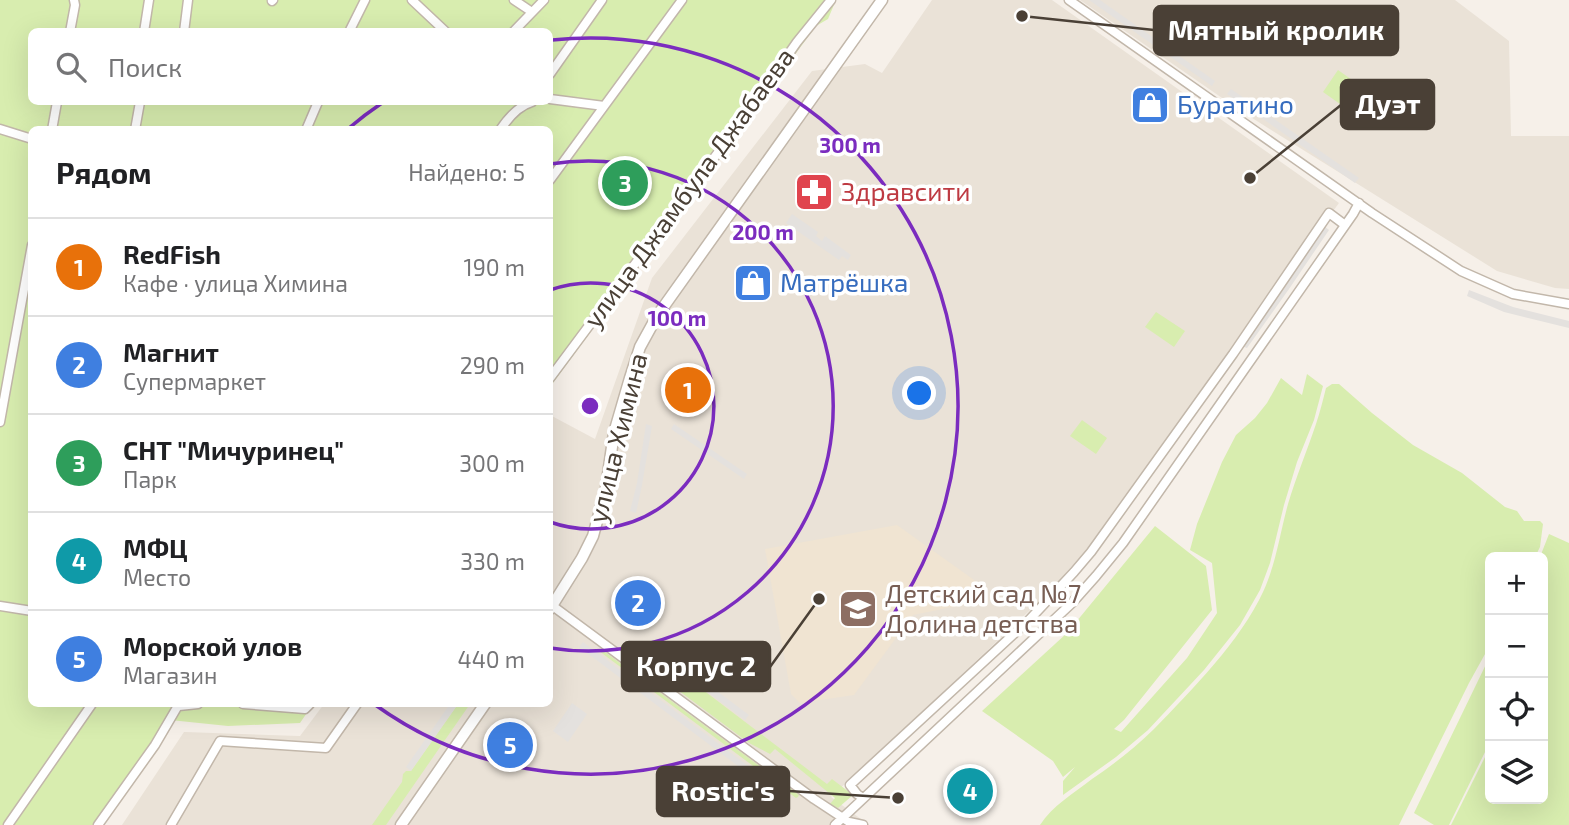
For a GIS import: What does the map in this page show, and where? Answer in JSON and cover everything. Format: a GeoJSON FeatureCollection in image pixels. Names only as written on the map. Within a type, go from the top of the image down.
{"type":"FeatureCollection","features":[{"type":"Feature","properties":{"kind":"street"},"geometry":{"type":"LineString","coordinates":[[71,28],[74,0]]}},
{"type":"Feature","properties":{"kind":"street"},"geometry":{"type":"LineString","coordinates":[[145,28],[149,0]]}},
{"type":"Feature","properties":{"kind":"street"},"geometry":{"type":"LineString","coordinates":[[184,28],[188,0]]}},
{"type":"Feature","properties":{"kind":"street"},"geometry":{"type":"LineString","coordinates":[[351,28],[365,0]]}},
{"type":"Feature","properties":{"kind":"street"},"geometry":{"type":"LineString","coordinates":[[412,0],[442,28]]}},
{"type":"Feature","properties":{"kind":"street"},"geometry":{"type":"LineString","coordinates":[[514,0],[532,12]]}},
{"type":"Feature","properties":{"kind":"street"},"geometry":{"type":"LineString","coordinates":[[517,28],[544,0]]}},
{"type":"Feature","properties":{"kind":"street"},"geometry":{"type":"LineString","coordinates":[[553,70],[602,0]]}},
{"type":"Feature","properties":{"kind":"street"},"geometry":{"type":"LineString","coordinates":[[553,176],[682,0]]}},
{"type":"Feature","properties":{"kind":"street","name":"улица Джамбула Джабаева"},"geometry":{"type":"LineString","coordinates":[[553,374],[743,119],[797,41],[831,0]]}},
{"type":"Feature","properties":{"kind":"street","name":"улица Химина"},"geometry":{"type":"LineString","coordinates":[[553,602],[593,536],[606,488],[614,433],[640,347],[651,326],[882,0]]}},
{"type":"Feature","properties":{"kind":"street"},"geometry":{"type":"LineString","coordinates":[[1069,0],[1443,260],[1477,279],[1513,294],[1569,304]]}},
{"type":"Feature","properties":{"kind":"street"},"geometry":{"type":"LineString","coordinates":[[553,99],[604,106]]}},
{"type":"Feature","properties":{"kind":"street"},"geometry":{"type":"LineString","coordinates":[[53,126],[56,105]]}},
{"type":"Feature","properties":{"kind":"street"},"geometry":{"type":"LineString","coordinates":[[136,126],[139,105]]}},
{"type":"Feature","properties":{"kind":"street"},"geometry":{"type":"LineString","coordinates":[[308,126],[317,105]]}},
{"type":"Feature","properties":{"kind":"street"},"geometry":{"type":"LineString","coordinates":[[503,126],[524,105]]}},
{"type":"Feature","properties":{"kind":"street"},"geometry":{"type":"LineString","coordinates":[[0,129],[28,138]]}},
{"type":"Feature","properties":{"kind":"street"},"geometry":{"type":"LineString","coordinates":[[835,825],[1072,603],[1096,576],[1136,524],[1359,203]]}},
{"type":"Feature","properties":{"kind":"street"},"geometry":{"type":"LineString","coordinates":[[863,798],[850,785],[1030,619],[1091,552],[1233,354],[1329,213],[1345,225]]}},
{"type":"Feature","properties":{"kind":"street"},"geometry":{"type":"LineString","coordinates":[[0,422],[28,267]]}},
{"type":"Feature","properties":{"kind":"street"},"geometry":{"type":"LineString","coordinates":[[0,606],[28,610]]}},
{"type":"Feature","properties":{"kind":"street"},"geometry":{"type":"LineString","coordinates":[[553,608],[814,799],[853,824],[863,825]]}},
{"type":"Feature","properties":{"kind":"street"},"geometry":{"type":"LineString","coordinates":[[8,825],[90,707]]}},
{"type":"Feature","properties":{"kind":"street"},"geometry":{"type":"LineString","coordinates":[[98,825],[155,745],[178,707]]}},
{"type":"Feature","properties":{"kind":"street"},"geometry":{"type":"LineString","coordinates":[[280,707],[307,707]]}},
{"type":"Feature","properties":{"kind":"street"},"geometry":{"type":"LineString","coordinates":[[171,825],[220,741],[326,748],[356,707]]}},
{"type":"Feature","properties":{"kind":"street"},"geometry":{"type":"LineString","coordinates":[[401,825],[483,707]]}},
{"type":"Feature","properties":{"kind":"shaded area"},"geometry":{"type":"Polygon","coordinates":[[[932,0],[1052,0],[1339,203],[1088,548],[1044,597],[831,797],[869,825],[122,825],[184,732],[300,736],[322,707],[553,707],[553,417],[595,439],[652,278],[812,71],[865,64],[882,73],[932,0]]]}},
{"type":"Feature","properties":{"kind":"shaded area"},"geometry":{"type":"Polygon","coordinates":[[[1080,0],[1455,0],[1509,41],[1511,136],[1569,136],[1569,289],[1555,288],[1497,271],[1241,111],[1080,0]]]}},
{"type":"Feature","properties":{"kind":"shaded area"},"geometry":{"type":"Polygon","coordinates":[[[1089,0],[1100,0],[1215,81],[1212,86],[1089,0]]]}},
{"type":"Feature","properties":{"kind":"shaded area"},"geometry":{"type":"Polygon","coordinates":[[[1231,89],[1359,178],[1355,183],[1227,94],[1231,89]]]}},
{"type":"Feature","properties":{"kind":"shaded area"},"geometry":{"type":"Polygon","coordinates":[[[792,214],[818,232],[816,236],[822,241],[825,236],[851,255],[848,260],[842,256],[839,260],[786,223],[792,214]]]}},
{"type":"Feature","properties":{"kind":"shaded area"},"geometry":{"type":"Polygon","coordinates":[[[1324,226],[1329,230],[1289,289],[1247,348],[1242,346],[1324,226]]]}},
{"type":"Feature","properties":{"kind":"shaded area"},"geometry":{"type":"Polygon","coordinates":[[[1469,290],[1513,307],[1569,321],[1569,328],[1504,312],[1467,296],[1469,290]]]}},
{"type":"Feature","properties":{"kind":"shaded area"},"geometry":{"type":"Polygon","coordinates":[[[646,424],[652,426],[636,513],[630,511],[646,424]]]}},
{"type":"Feature","properties":{"kind":"shaded area"},"geometry":{"type":"Polygon","coordinates":[[[674,424],[747,474],[744,479],[671,429],[674,424]]]}},
{"type":"Feature","properties":{"kind":"shaded area","name":"Детский сад №7 Долина детства"},"geometry":{"type":"Polygon","coordinates":[[[897,525],[977,582],[978,598],[967,604],[913,615],[854,695],[800,703],[791,694],[765,549],[897,525]]]}},
{"type":"Feature","properties":{"kind":"shaded area"},"geometry":{"type":"Polygon","coordinates":[[[583,642],[786,794],[782,799],[579,647],[583,642]]]}},
{"type":"Feature","properties":{"kind":"shaded area"},"geometry":{"type":"Polygon","coordinates":[[[670,656],[749,715],[745,720],[666,661],[670,656]]]}},
{"type":"Feature","properties":{"kind":"shaded area"},"geometry":{"type":"Polygon","coordinates":[[[572,703],[587,714],[568,742],[553,731],[572,703]]]}},
{"type":"Feature","properties":{"kind":"shaded area"},"geometry":{"type":"Polygon","coordinates":[[[448,707],[456,707],[411,771],[406,767],[448,707]]]}},
{"type":"Feature","properties":{"kind":"green space"},"geometry":{"type":"Polygon","coordinates":[[[0,0],[836,0],[828,19],[816,26],[553,383],[553,126],[28,126],[28,707],[311,707],[300,723],[228,726],[170,720],[95,825],[0,825],[0,0]]]}},
{"type":"Feature","properties":{"kind":"green space"},"geometry":{"type":"Polygon","coordinates":[[[1338,70],[1365,89],[1350,111],[1323,92],[1338,70]]]}},
{"type":"Feature","properties":{"kind":"green space"},"geometry":{"type":"Polygon","coordinates":[[[1156,312],[1185,331],[1174,347],[1145,327],[1156,312]]]}},
{"type":"Feature","properties":{"kind":"green space"},"geometry":{"type":"Polygon","coordinates":[[[1307,374],[1323,386],[1314,420],[1297,462],[1270,563],[1260,590],[1240,625],[1204,670],[1148,730],[1063,795],[1063,781],[1075,767],[1063,777],[1053,761],[982,711],[1067,633],[1155,526],[1206,566],[1212,610],[1114,729],[1121,732],[1187,658],[1217,613],[1212,563],[1190,550],[1197,524],[1236,435],[1267,403],[1281,378],[1302,395],[1307,374]]]}},
{"type":"Feature","properties":{"kind":"green space"},"geometry":{"type":"Polygon","coordinates":[[[1339,384],[1413,445],[1462,473],[1505,507],[1517,511],[1524,521],[1540,521],[1543,524],[1538,552],[1485,552],[1485,654],[1399,825],[1040,825],[1057,806],[1154,729],[1214,664],[1254,610],[1275,559],[1291,494],[1326,388],[1339,384]]]}},
{"type":"Feature","properties":{"kind":"green space"},"geometry":{"type":"Polygon","coordinates":[[[1082,420],[1107,438],[1096,454],[1070,436],[1082,420]]]}},
{"type":"Feature","properties":{"kind":"green space"},"geometry":{"type":"Polygon","coordinates":[[[1549,534],[1569,543],[1569,825],[1451,825],[1485,757],[1485,804],[1548,804],[1548,552],[1542,552],[1549,534]]]}},
{"type":"Feature","properties":{"kind":"green space"},"geometry":{"type":"Polygon","coordinates":[[[601,649],[799,795],[798,797],[599,651],[601,649]]]}},
{"type":"Feature","properties":{"kind":"green space"},"geometry":{"type":"Polygon","coordinates":[[[665,661],[827,784],[832,779],[853,795],[838,808],[830,804],[835,798],[775,749],[770,754],[749,743],[655,673],[665,661]]]}},
{"type":"Feature","properties":{"kind":"green space"},"geometry":{"type":"Polygon","coordinates":[[[1485,666],[1485,752],[1449,825],[1434,825],[1414,813],[1485,666]]]}},
{"type":"Feature","properties":{"kind":"green space"},"geometry":{"type":"Polygon","coordinates":[[[456,707],[468,707],[386,825],[372,825],[402,782],[403,774],[411,771],[456,707]]]}},
{"type":"Feature","properties":{"kind":"place","name":"Мятный кролик"},"geometry":{"type":"Point","coordinates":[1022,16]}},
{"type":"Feature","properties":{"kind":"place","name":"Буратино"},"geometry":{"type":"Point","coordinates":[1150,105]}},
{"type":"Feature","properties":{"kind":"place","name":"Дуэт"},"geometry":{"type":"Point","coordinates":[1250,178]}},
{"type":"Feature","properties":{"kind":"place","name":"СНТ \"Мичуринец\""},"geometry":{"type":"Point","coordinates":[625,183]}},
{"type":"Feature","properties":{"kind":"place","name":"Здравсити"},"geometry":{"type":"Point","coordinates":[814,192]}},
{"type":"Feature","properties":{"kind":"place","name":"Матрёшка"},"geometry":{"type":"Point","coordinates":[753,283]}},
{"type":"Feature","properties":{"kind":"place","name":"RedFish"},"geometry":{"type":"Point","coordinates":[688,390]}},
{"type":"Feature","properties":{"kind":"place","name":"Корпус 2"},"geometry":{"type":"Point","coordinates":[819,599]}},
{"type":"Feature","properties":{"kind":"place","name":"Магнит"},"geometry":{"type":"Point","coordinates":[638,603]}},
{"type":"Feature","properties":{"kind":"place","name":"Детский сад №7 Долина детства"},"geometry":{"type":"Point","coordinates":[858,609]}},
{"type":"Feature","properties":{"kind":"place","name":"Морской улов"},"geometry":{"type":"Point","coordinates":[510,745]}},
{"type":"Feature","properties":{"kind":"place","name":"МФЦ"},"geometry":{"type":"Point","coordinates":[970,791]}},
{"type":"Feature","properties":{"kind":"place","name":"Rostic's"},"geometry":{"type":"Point","coordinates":[898,798]}}]}
